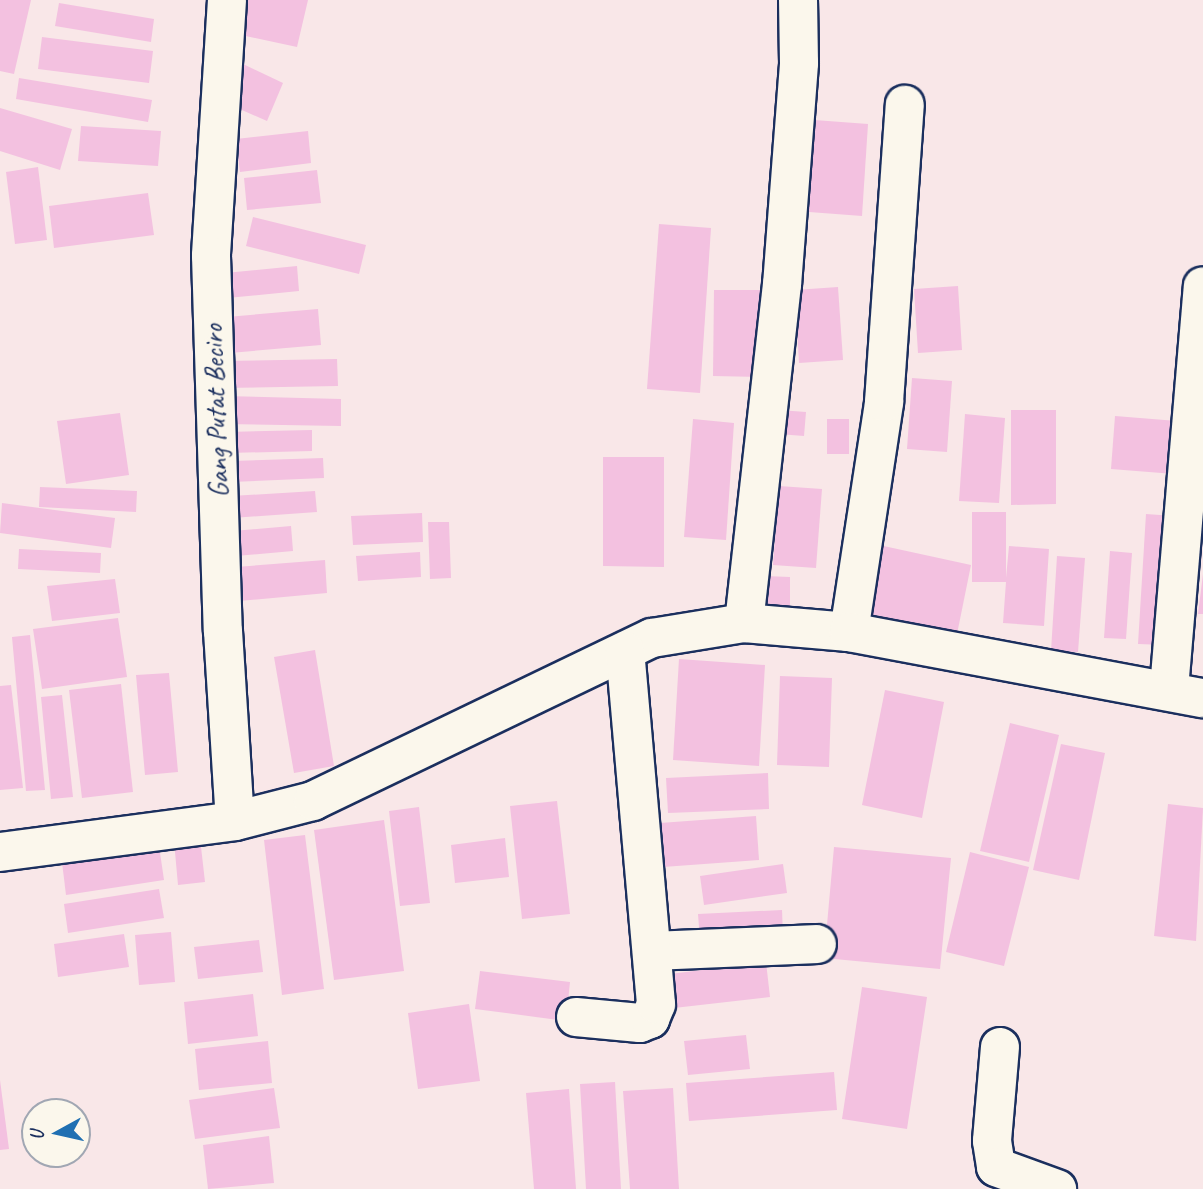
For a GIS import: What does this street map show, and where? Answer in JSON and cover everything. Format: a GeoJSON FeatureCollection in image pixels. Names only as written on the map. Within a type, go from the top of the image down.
{"type":"FeatureCollection","features":[{"type":"Feature","properties":{"kind":"street","name":"Gang Putat Beciro"},"geometry":{"type":"LineString","coordinates":[[228,0],[211,256],[222,632],[235,821]]}},
{"type":"Feature","properties":{"kind":"street"},"geometry":{"type":"LineString","coordinates":[[744,624],[782,285],[799,63],[798,0]]}},
{"type":"Feature","properties":{"kind":"street"},"geometry":{"type":"LineString","coordinates":[[849,632],[884,402],[905,105]]}},
{"type":"Feature","properties":{"kind":"street"},"geometry":{"type":"LineString","coordinates":[[0,852],[235,821],[313,801],[652,638],[744,624],[849,632],[1186,694],[1203,286]]}},
{"type":"Feature","properties":{"kind":"street"},"geometry":{"type":"LineString","coordinates":[[576,1017],[616,1024],[650,1019],[656,1004],[625,651]]}},
{"type":"Feature","properties":{"kind":"street"},"geometry":{"type":"LineString","coordinates":[[653,951],[817,944]]}},
{"type":"Feature","properties":{"kind":"street"},"geometry":{"type":"LineString","coordinates":[[1000,1047],[992,1141],[996,1167],[1057,1189]]}},
{"type":"Feature","properties":{"kind":"building"},"geometry":{"type":"Polygon","coordinates":[[[0,0],[31,0],[14,74],[0,71],[0,0]]]}},
{"type":"Feature","properties":{"kind":"building"},"geometry":{"type":"Polygon","coordinates":[[[234,0],[308,0],[297,47],[227,32],[234,0]]]}},
{"type":"Feature","properties":{"kind":"building"},"geometry":{"type":"Polygon","coordinates":[[[59,3],[154,19],[151,42],[55,26],[59,3]]]}},
{"type":"Feature","properties":{"kind":"building"},"geometry":{"type":"Polygon","coordinates":[[[42,37],[153,51],[149,83],[38,69],[42,37]]]}},
{"type":"Feature","properties":{"kind":"building"},"geometry":{"type":"Polygon","coordinates":[[[243,64],[283,83],[267,121],[226,103],[243,64]]]}},
{"type":"Feature","properties":{"kind":"building"},"geometry":{"type":"Polygon","coordinates":[[[19,78],[152,100],[148,122],[16,99],[19,78]]]}},
{"type":"Feature","properties":{"kind":"building"},"geometry":{"type":"Polygon","coordinates":[[[0,108],[72,129],[60,170],[0,151],[0,108]]]}},
{"type":"Feature","properties":{"kind":"building"},"geometry":{"type":"Polygon","coordinates":[[[801,119],[868,124],[862,216],[796,211],[801,119]]]}},
{"type":"Feature","properties":{"kind":"building"},"geometry":{"type":"Polygon","coordinates":[[[81,126],[161,131],[158,166],[78,161],[81,126]]]}},
{"type":"Feature","properties":{"kind":"building"},"geometry":{"type":"Polygon","coordinates":[[[308,131],[311,163],[240,172],[236,139],[308,131]]]}},
{"type":"Feature","properties":{"kind":"building"},"geometry":{"type":"Polygon","coordinates":[[[38,167],[47,240],[15,244],[6,172],[38,167]]]}},
{"type":"Feature","properties":{"kind":"building"},"geometry":{"type":"Polygon","coordinates":[[[317,170],[321,203],[247,210],[244,178],[317,170]]]}},
{"type":"Feature","properties":{"kind":"building"},"geometry":{"type":"Polygon","coordinates":[[[148,193],[154,235],[54,248],[49,206],[148,193]]]}},
{"type":"Feature","properties":{"kind":"building"},"geometry":{"type":"Polygon","coordinates":[[[253,217],[366,245],[359,274],[246,246],[253,217]]]}},
{"type":"Feature","properties":{"kind":"building"},"geometry":{"type":"Polygon","coordinates":[[[659,224],[711,228],[700,393],[647,389],[659,224]]]}},
{"type":"Feature","properties":{"kind":"building"},"geometry":{"type":"Polygon","coordinates":[[[297,266],[299,291],[217,299],[215,274],[297,266]]]}},
{"type":"Feature","properties":{"kind":"building"},"geometry":{"type":"Polygon","coordinates":[[[958,286],[962,350],[918,353],[914,289],[958,286]]]}},
{"type":"Feature","properties":{"kind":"building"},"geometry":{"type":"Polygon","coordinates":[[[838,287],[843,360],[799,363],[795,290],[838,287]]]}},
{"type":"Feature","properties":{"kind":"building"},"geometry":{"type":"Polygon","coordinates":[[[714,290],[761,290],[761,377],[713,376],[714,290]]]}},
{"type":"Feature","properties":{"kind":"building"},"geometry":{"type":"Polygon","coordinates":[[[318,309],[321,345],[218,354],[215,318],[318,309]]]}},
{"type":"Feature","properties":{"kind":"building"},"geometry":{"type":"Polygon","coordinates":[[[337,359],[338,386],[223,388],[222,361],[337,359]]]}},
{"type":"Feature","properties":{"kind":"building"},"geometry":{"type":"Polygon","coordinates":[[[912,378],[952,381],[947,452],[907,449],[912,378]]]}},
{"type":"Feature","properties":{"kind":"building"},"geometry":{"type":"Polygon","coordinates":[[[224,396],[341,399],[341,426],[223,424],[224,396]]]}},
{"type":"Feature","properties":{"kind":"building"},"geometry":{"type":"Polygon","coordinates":[[[779,410],[806,412],[804,436],[778,434],[779,410]]]}},
{"type":"Feature","properties":{"kind":"building"},"geometry":{"type":"Polygon","coordinates":[[[1011,410],[1056,410],[1056,504],[1011,505],[1011,410]]]}},
{"type":"Feature","properties":{"kind":"building"},"geometry":{"type":"Polygon","coordinates":[[[120,413],[129,475],[66,484],[57,421],[120,413]]]}},
{"type":"Feature","properties":{"kind":"building"},"geometry":{"type":"Polygon","coordinates":[[[965,414],[1005,418],[999,503],[959,501],[965,414]]]}},
{"type":"Feature","properties":{"kind":"building"},"geometry":{"type":"Polygon","coordinates":[[[1115,416],[1177,421],[1174,474],[1111,469],[1115,416]]]}},
{"type":"Feature","properties":{"kind":"building"},"geometry":{"type":"Polygon","coordinates":[[[693,419],[734,423],[726,540],[684,537],[693,419]]]}},
{"type":"Feature","properties":{"kind":"building"},"geometry":{"type":"Polygon","coordinates":[[[827,419],[849,419],[849,454],[827,454],[827,419]]]}},
{"type":"Feature","properties":{"kind":"building"},"geometry":{"type":"Polygon","coordinates":[[[312,430],[312,451],[228,453],[227,432],[312,430]]]}},
{"type":"Feature","properties":{"kind":"building"},"geometry":{"type":"Polygon","coordinates":[[[603,457],[664,457],[664,567],[603,566],[603,457]]]}},
{"type":"Feature","properties":{"kind":"building"},"geometry":{"type":"Polygon","coordinates":[[[323,458],[324,478],[231,482],[231,461],[323,458]]]}},
{"type":"Feature","properties":{"kind":"building"},"geometry":{"type":"Polygon","coordinates":[[[779,486],[822,489],[816,568],[773,565],[779,486]]]}},
{"type":"Feature","properties":{"kind":"building"},"geometry":{"type":"Polygon","coordinates":[[[40,487],[137,491],[136,512],[39,507],[40,487]]]}},
{"type":"Feature","properties":{"kind":"building"},"geometry":{"type":"Polygon","coordinates":[[[315,491],[317,512],[232,518],[231,496],[315,491]]]}},
{"type":"Feature","properties":{"kind":"building"},"geometry":{"type":"Polygon","coordinates":[[[2,503],[115,518],[111,548],[0,533],[2,503]]]}},
{"type":"Feature","properties":{"kind":"building"},"geometry":{"type":"Polygon","coordinates":[[[972,512],[1006,512],[1006,578],[1009,546],[1049,549],[1044,626],[1003,623],[1006,582],[972,582],[972,512]]]}},
{"type":"Feature","properties":{"kind":"building"},"geometry":{"type":"Polygon","coordinates":[[[422,513],[423,542],[353,545],[351,516],[422,513]]]}},
{"type":"Feature","properties":{"kind":"building"},"geometry":{"type":"Polygon","coordinates":[[[1146,514],[1174,516],[1165,645],[1138,644],[1146,514]]]}},
{"type":"Feature","properties":{"kind":"building"},"geometry":{"type":"Polygon","coordinates":[[[428,522],[449,522],[451,578],[430,579],[428,522]]]}},
{"type":"Feature","properties":{"kind":"building"},"geometry":{"type":"Polygon","coordinates":[[[291,526],[293,551],[236,556],[233,531],[291,526]]]}},
{"type":"Feature","properties":{"kind":"building"},"geometry":{"type":"Polygon","coordinates":[[[879,545],[971,565],[956,639],[864,620],[879,545]]]}},
{"type":"Feature","properties":{"kind":"building"},"geometry":{"type":"Polygon","coordinates":[[[19,549],[101,553],[100,573],[18,569],[19,549]]]}},
{"type":"Feature","properties":{"kind":"building"},"geometry":{"type":"Polygon","coordinates":[[[1110,551],[1132,553],[1126,639],[1104,638],[1110,551]]]}},
{"type":"Feature","properties":{"kind":"building"},"geometry":{"type":"Polygon","coordinates":[[[420,552],[421,577],[358,581],[356,556],[420,552]]]}},
{"type":"Feature","properties":{"kind":"building"},"geometry":{"type":"Polygon","coordinates":[[[1057,556],[1085,558],[1078,652],[1051,651],[1057,556]]]}},
{"type":"Feature","properties":{"kind":"building"},"geometry":{"type":"Polygon","coordinates":[[[325,560],[327,593],[239,601],[236,567],[325,560]]]}},
{"type":"Feature","properties":{"kind":"building"},"geometry":{"type":"Polygon","coordinates":[[[1203,574],[1203,614],[1198,614],[1203,574]]]}},
{"type":"Feature","properties":{"kind":"building"},"geometry":{"type":"Polygon","coordinates":[[[765,576],[790,577],[790,613],[763,612],[765,576]]]}},
{"type":"Feature","properties":{"kind":"building"},"geometry":{"type":"Polygon","coordinates":[[[115,579],[120,613],[52,621],[47,586],[115,579]]]}},
{"type":"Feature","properties":{"kind":"building"},"geometry":{"type":"Polygon","coordinates":[[[118,618],[127,677],[42,689],[33,629],[118,618]]]}},
{"type":"Feature","properties":{"kind":"building"},"geometry":{"type":"Polygon","coordinates":[[[30,635],[45,790],[26,791],[12,637],[30,635]]]}},
{"type":"Feature","properties":{"kind":"building"},"geometry":{"type":"Polygon","coordinates":[[[315,650],[334,766],[294,773],[274,657],[315,650]]]}},
{"type":"Feature","properties":{"kind":"building"},"geometry":{"type":"Polygon","coordinates":[[[679,659],[765,665],[759,766],[673,760],[679,659]]]}},
{"type":"Feature","properties":{"kind":"building"},"geometry":{"type":"Polygon","coordinates":[[[169,673],[178,772],[145,775],[136,675],[169,673]]]}},
{"type":"Feature","properties":{"kind":"building"},"geometry":{"type":"Polygon","coordinates":[[[780,676],[832,678],[829,767],[777,765],[780,676]]]}},
{"type":"Feature","properties":{"kind":"building"},"geometry":{"type":"Polygon","coordinates":[[[121,684],[133,792],[82,798],[69,690],[121,684]]]}},
{"type":"Feature","properties":{"kind":"building"},"geometry":{"type":"Polygon","coordinates":[[[11,685],[23,788],[0,790],[0,686],[11,685]]]}},
{"type":"Feature","properties":{"kind":"building"},"geometry":{"type":"Polygon","coordinates":[[[885,690],[944,702],[922,818],[862,805],[885,690]]]}},
{"type":"Feature","properties":{"kind":"building"},"geometry":{"type":"Polygon","coordinates":[[[62,695],[73,797],[51,799],[41,697],[62,695]]]}},
{"type":"Feature","properties":{"kind":"building"},"geometry":{"type":"Polygon","coordinates":[[[1010,723],[1059,735],[1029,862],[980,851],[1010,723]]]}},
{"type":"Feature","properties":{"kind":"building"},"geometry":{"type":"Polygon","coordinates":[[[1061,744],[1105,753],[1079,880],[1033,870],[1061,744]]]}},
{"type":"Feature","properties":{"kind":"building"},"geometry":{"type":"Polygon","coordinates":[[[768,773],[769,809],[668,813],[666,778],[768,773]]]}},
{"type":"Feature","properties":{"kind":"building"},"geometry":{"type":"Polygon","coordinates":[[[557,801],[570,914],[522,919],[510,806],[557,801]]]}},
{"type":"Feature","properties":{"kind":"building"},"geometry":{"type":"Polygon","coordinates":[[[1168,804],[1203,808],[1196,941],[1154,936],[1168,804]]]}},
{"type":"Feature","properties":{"kind":"building"},"geometry":{"type":"Polygon","coordinates":[[[419,807],[430,903],[400,906],[389,811],[419,807]]]}},
{"type":"Feature","properties":{"kind":"building"},"geometry":{"type":"Polygon","coordinates":[[[756,816],[759,860],[663,867],[660,823],[756,816]]]}},
{"type":"Feature","properties":{"kind":"building"},"geometry":{"type":"Polygon","coordinates":[[[384,820],[404,971],[334,980],[314,830],[384,820]]]}},
{"type":"Feature","properties":{"kind":"building"},"geometry":{"type":"Polygon","coordinates":[[[305,835],[324,989],[282,995],[264,840],[305,835]]]}},
{"type":"Feature","properties":{"kind":"building"},"geometry":{"type":"Polygon","coordinates":[[[200,838],[205,882],[178,885],[174,841],[200,838]]]}},
{"type":"Feature","properties":{"kind":"building"},"geometry":{"type":"Polygon","coordinates":[[[505,838],[509,877],[455,883],[451,845],[505,838]]]}},
{"type":"Feature","properties":{"kind":"building"},"geometry":{"type":"Polygon","coordinates":[[[158,839],[164,880],[66,895],[61,854],[158,839]]]}},
{"type":"Feature","properties":{"kind":"building"},"geometry":{"type":"Polygon","coordinates":[[[834,847],[951,858],[940,969],[824,958],[834,847]]]}},
{"type":"Feature","properties":{"kind":"building"},"geometry":{"type":"Polygon","coordinates":[[[970,852],[1029,867],[1004,966],[946,952],[970,852]]]}},
{"type":"Feature","properties":{"kind":"building"},"geometry":{"type":"Polygon","coordinates":[[[783,864],[787,893],[704,905],[700,876],[783,864]]]}},
{"type":"Feature","properties":{"kind":"building"},"geometry":{"type":"Polygon","coordinates":[[[159,889],[164,918],[68,933],[64,904],[159,889]]]}},
{"type":"Feature","properties":{"kind":"building"},"geometry":{"type":"Polygon","coordinates":[[[782,910],[783,935],[700,940],[698,914],[782,910]]]}},
{"type":"Feature","properties":{"kind":"building"},"geometry":{"type":"Polygon","coordinates":[[[171,932],[175,982],[139,985],[135,935],[171,932]]]}},
{"type":"Feature","properties":{"kind":"building"},"geometry":{"type":"Polygon","coordinates":[[[124,934],[129,967],[58,977],[54,944],[124,934]]]}},
{"type":"Feature","properties":{"kind":"building"},"geometry":{"type":"Polygon","coordinates":[[[259,940],[263,972],[198,979],[194,947],[259,940]]]}},
{"type":"Feature","properties":{"kind":"building"},"geometry":{"type":"Polygon","coordinates":[[[766,962],[770,997],[674,1008],[670,974],[766,962]]]}},
{"type":"Feature","properties":{"kind":"building"},"geometry":{"type":"Polygon","coordinates":[[[480,971],[570,982],[566,1021],[475,1009],[480,971]]]}},
{"type":"Feature","properties":{"kind":"building"},"geometry":{"type":"Polygon","coordinates":[[[862,987],[927,997],[907,1129],[842,1119],[862,987]]]}},
{"type":"Feature","properties":{"kind":"building"},"geometry":{"type":"Polygon","coordinates":[[[253,994],[258,1036],[188,1044],[184,1002],[253,994]]]}},
{"type":"Feature","properties":{"kind":"building"},"geometry":{"type":"Polygon","coordinates":[[[469,1004],[480,1081],[418,1089],[408,1013],[469,1004]]]}},
{"type":"Feature","properties":{"kind":"building"},"geometry":{"type":"Polygon","coordinates":[[[746,1035],[750,1069],[688,1075],[684,1041],[746,1035]]]}},
{"type":"Feature","properties":{"kind":"building"},"geometry":{"type":"Polygon","coordinates":[[[268,1041],[272,1083],[199,1090],[195,1049],[268,1041]]]}},
{"type":"Feature","properties":{"kind":"building"},"geometry":{"type":"Polygon","coordinates":[[[834,1072],[837,1110],[689,1121],[686,1083],[834,1072]]]}},
{"type":"Feature","properties":{"kind":"building"},"geometry":{"type":"Polygon","coordinates":[[[0,1080],[9,1149],[0,1150],[0,1080]]]}},
{"type":"Feature","properties":{"kind":"building"},"geometry":{"type":"Polygon","coordinates":[[[615,1082],[621,1189],[586,1189],[580,1084],[615,1082]]]}},
{"type":"Feature","properties":{"kind":"building"},"geometry":{"type":"Polygon","coordinates":[[[274,1088],[280,1128],[195,1139],[189,1100],[274,1088]]]}},
{"type":"Feature","properties":{"kind":"building"},"geometry":{"type":"Polygon","coordinates":[[[673,1088],[679,1189],[630,1189],[623,1091],[673,1088]]]}},
{"type":"Feature","properties":{"kind":"building"},"geometry":{"type":"Polygon","coordinates":[[[569,1089],[576,1189],[534,1189],[526,1093],[569,1089]]]}},
{"type":"Feature","properties":{"kind":"building"},"geometry":{"type":"Polygon","coordinates":[[[269,1136],[274,1183],[208,1189],[203,1145],[269,1136]]]}}]}
